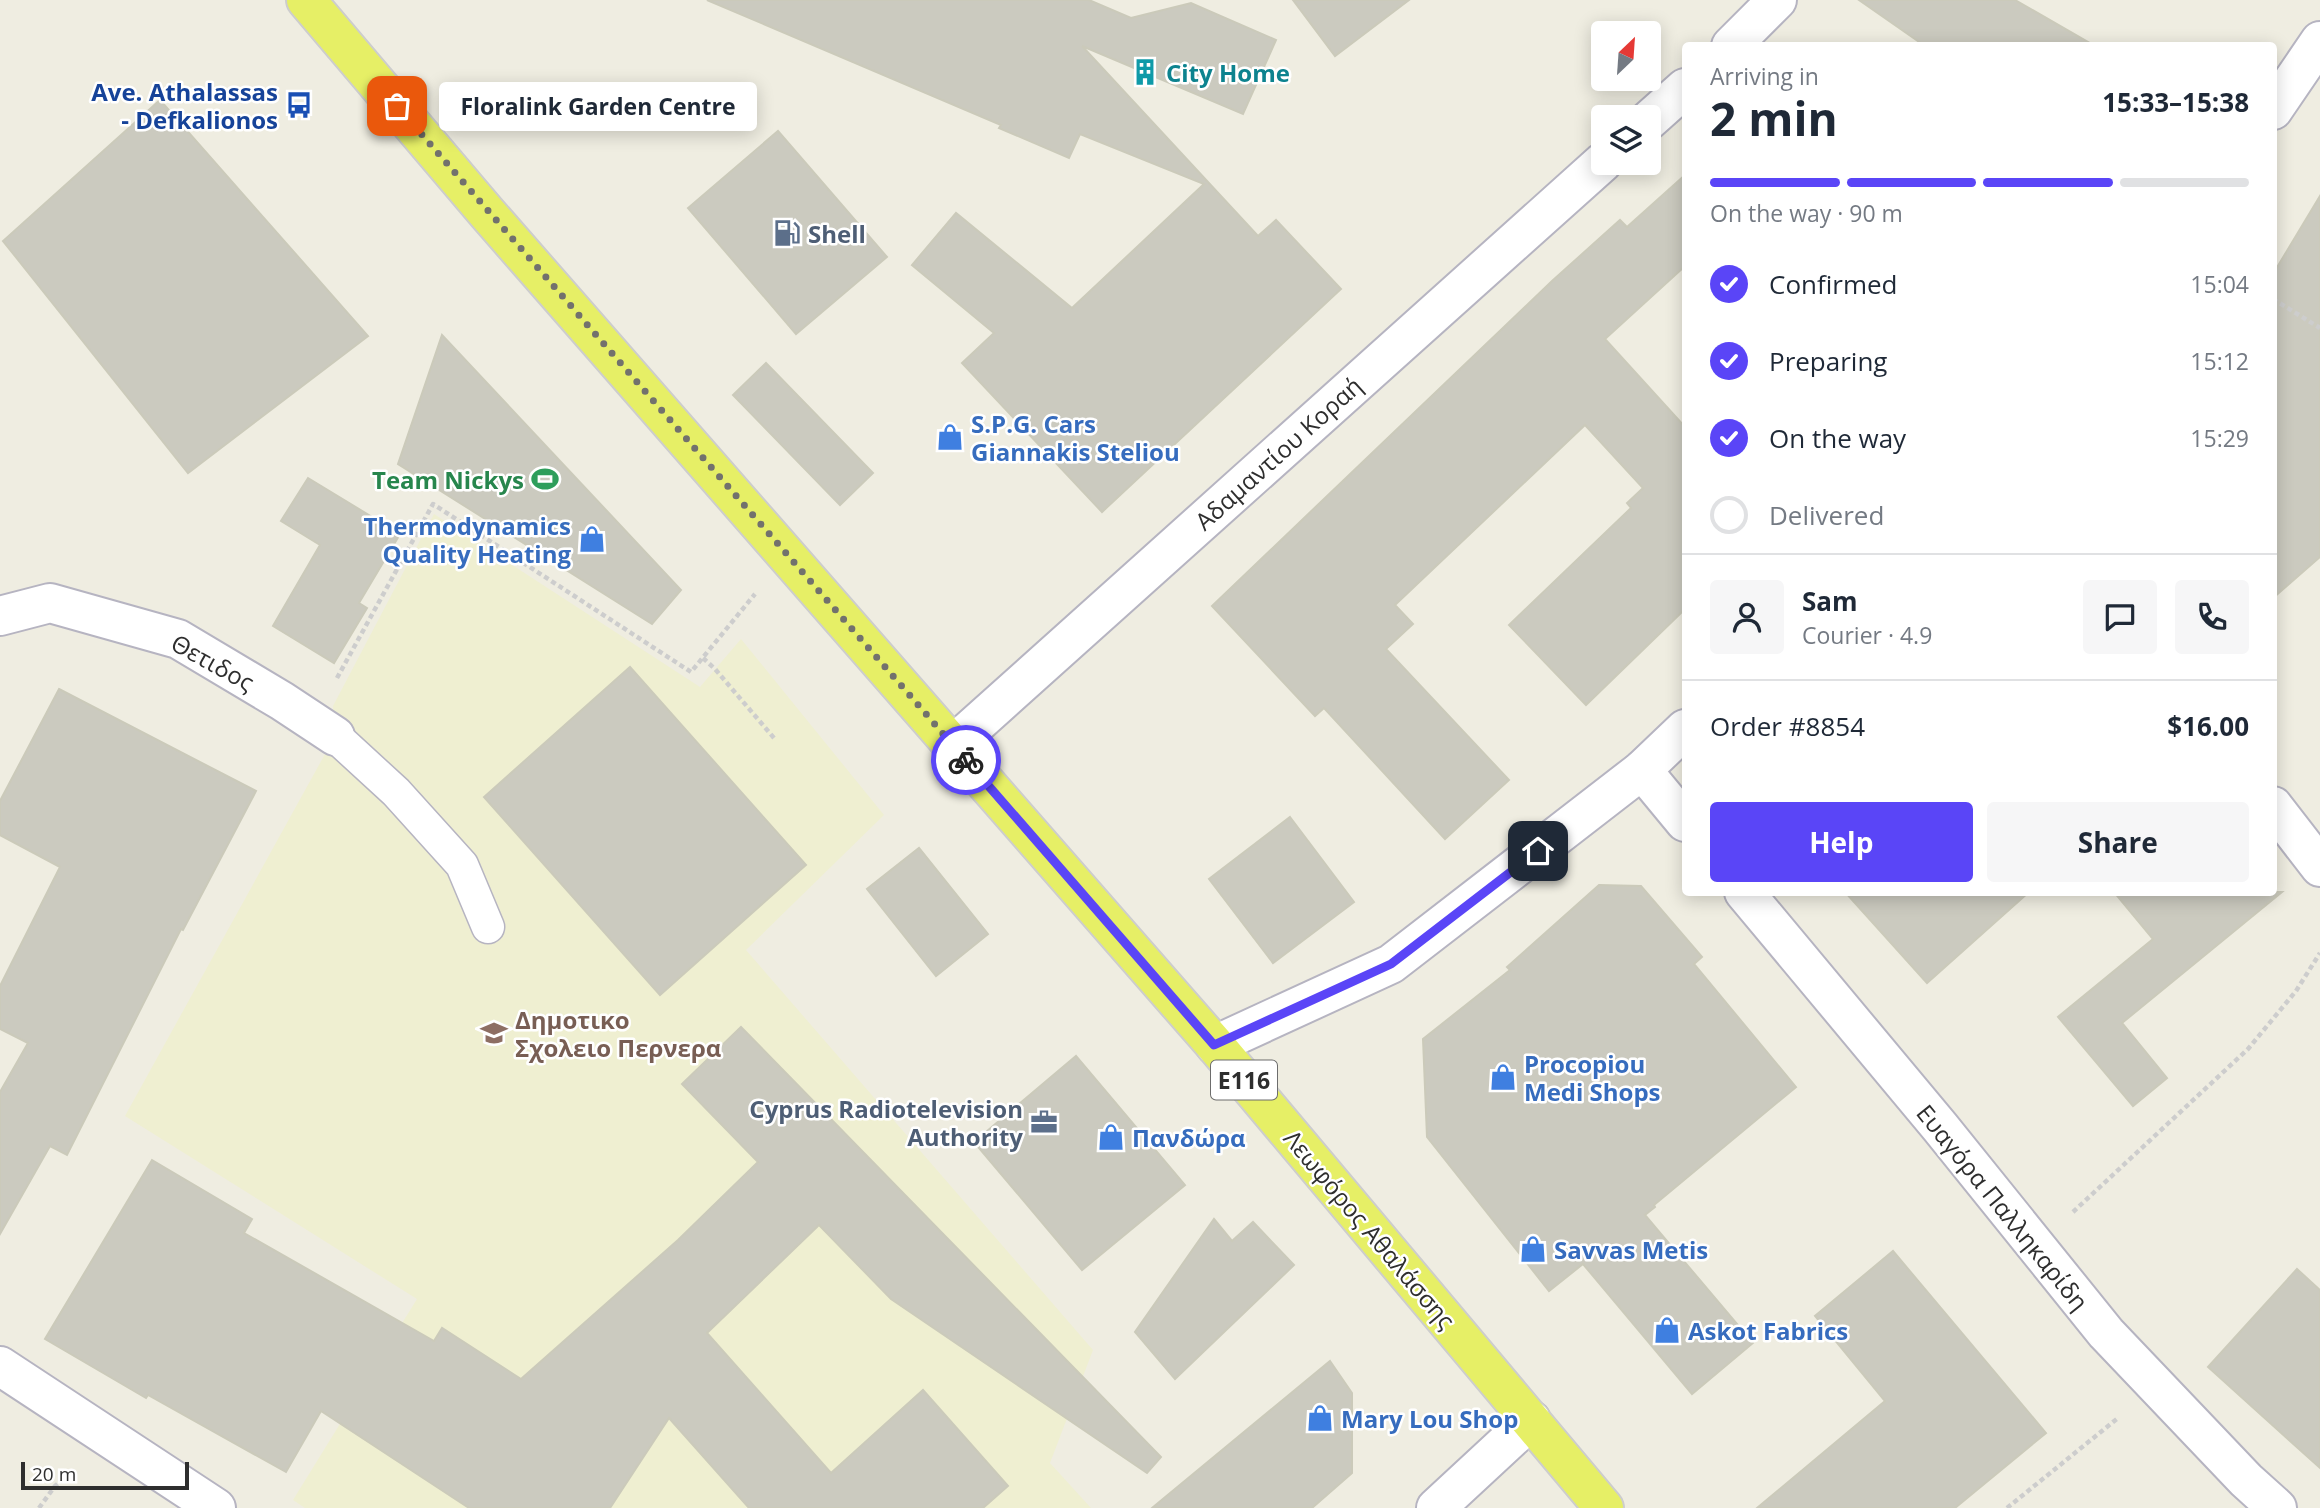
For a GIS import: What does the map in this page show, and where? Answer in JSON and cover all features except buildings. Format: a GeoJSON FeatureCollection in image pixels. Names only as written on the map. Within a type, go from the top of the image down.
{"type":"FeatureCollection","features":[{"type":"Feature","properties":{"kind":"main road","name":"Λεωφόρος Αθαλάσσης"},"geometry":{"type":"LineString","coordinates":[[306,0],[487,213],[1214,1045],[1604,1508]]}},
{"type":"Feature","properties":{"kind":"street"},"geometry":{"type":"LineString","coordinates":[[1735,42],[1777,0]]}},
{"type":"Feature","properties":{"kind":"street"},"geometry":{"type":"LineString","coordinates":[[2277,104],[2320,41]]}},
{"type":"Feature","properties":{"kind":"street"},"geometry":{"type":"LineString","coordinates":[[1661,109],[1682,91]]}},
{"type":"Feature","properties":{"kind":"street","name":"Αδαμαντίου Κοραή"},"geometry":{"type":"LineString","coordinates":[[953,745],[1591,173]]}},
{"type":"Feature","properties":{"kind":"street","name":"Θετιδος"},"geometry":{"type":"LineString","coordinates":[[0,616],[50,603],[178,639],[324,729]]}},
{"type":"Feature","properties":{"kind":"street"},"geometry":{"type":"LineString","coordinates":[[1214,1045],[1391,964],[1642,770],[1682,732]]}},
{"type":"Feature","properties":{"kind":"street"},"geometry":{"type":"LineString","coordinates":[[1642,770],[1682,818]]}},
{"type":"Feature","properties":{"kind":"street"},"geometry":{"type":"LineString","coordinates":[[2277,811],[2320,867]]}},
{"type":"Feature","properties":{"kind":"street","name":"Ευαγόρα Παλληκαρίδη"},"geometry":{"type":"LineString","coordinates":[[1747,896],[2106,1333],[2246,1480],[2277,1508]]}},
{"type":"Feature","properties":{"kind":"street"},"geometry":{"type":"LineString","coordinates":[[0,1366],[216,1508]]}},
{"type":"Feature","properties":{"kind":"street"},"geometry":{"type":"LineString","coordinates":[[1436,1508],[1531,1419]]}},
{"type":"Feature","properties":{"kind":"lane"},"geometry":{"type":"LineString","coordinates":[[324,729],[396,792],[462,865],[488,927]]}},
{"type":"Feature","properties":{"kind":"path"},"geometry":{"type":"LineString","coordinates":[[2277,301],[2320,328]]}},
{"type":"Feature","properties":{"kind":"path"},"geometry":{"type":"LineString","coordinates":[[324,729],[433,504],[691,672],[787,555]]}},
{"type":"Feature","properties":{"kind":"path"},"geometry":{"type":"LineString","coordinates":[[703,658],[774,738]]}},
{"type":"Feature","properties":{"kind":"path"},"geometry":{"type":"LineString","coordinates":[[2036,1247],[2248,1049],[2296,991],[2320,953]]}},
{"type":"Feature","properties":{"kind":"path"},"geometry":{"type":"LineString","coordinates":[[2007,1508],[2158,1386]]}},
{"type":"Feature","properties":{"kind":"shaded area","name":"Δημοτικο Σχολειο Περνερα"},"geometry":{"type":"Polygon","coordinates":[[[434,514],[700,687],[741,639],[884,815],[746,950],[1093,1350],[1050,1463],[1091,1508],[305,1508],[293,1500],[417,1299],[125,1116],[335,736],[333,706],[434,514]]]}},
{"type":"Feature","properties":{"kind":"way so far"},"geometry":{"type":"LineString","coordinates":[[397,106],[487,213],[966,760]]}},
{"type":"Feature","properties":{"kind":"place","name":"City Home"},"geometry":{"type":"Point","coordinates":[1145,72]}},
{"type":"Feature","properties":{"kind":"place","name":"Ave. Athalassas - Defkalionos"},"geometry":{"type":"Point","coordinates":[299,105]}},
{"type":"Feature","properties":{"kind":"place","name":"Floralink Garden Centre"},"geometry":{"type":"Point","coordinates":[397,106]}},
{"type":"Feature","properties":{"kind":"place","name":"Shell"},"geometry":{"type":"Point","coordinates":[787,233]}},
{"type":"Feature","properties":{"kind":"place","name":"S.P.G. Cars Giannakis Steliou"},"geometry":{"type":"Point","coordinates":[950,437]}},
{"type":"Feature","properties":{"kind":"place","name":"Team Nickys"},"geometry":{"type":"Point","coordinates":[545,479]}},
{"type":"Feature","properties":{"kind":"place","name":"Thermodynamics Quality Heating"},"geometry":{"type":"Point","coordinates":[592,539]}},
{"type":"Feature","properties":{"kind":"place","name":"Δημοτικο Σχολειο Περνερα"},"geometry":{"type":"Point","coordinates":[494,1033]}},
{"type":"Feature","properties":{"kind":"place","name":"Procopiou Medi Shops"},"geometry":{"type":"Point","coordinates":[1503,1077]}},
{"type":"Feature","properties":{"kind":"place","name":"Cyprus Radiotelevision Authority"},"geometry":{"type":"Point","coordinates":[1044,1122]}},
{"type":"Feature","properties":{"kind":"place","name":"Πανδώρα"},"geometry":{"type":"Point","coordinates":[1111,1137]}},
{"type":"Feature","properties":{"kind":"place","name":"Savvas Metis"},"geometry":{"type":"Point","coordinates":[1533,1249]}},
{"type":"Feature","properties":{"kind":"place","name":"Askot Fabrics"},"geometry":{"type":"Point","coordinates":[1667,1330]}},
{"type":"Feature","properties":{"kind":"place","name":"Mary Lou Shop"},"geometry":{"type":"Point","coordinates":[1320,1418]}},
{"type":"Feature","properties":{"kind":"route"},"geometry":{"type":"LineString","coordinates":[[966,760],[1214,1045],[1391,964],[1538,851]]}}]}
